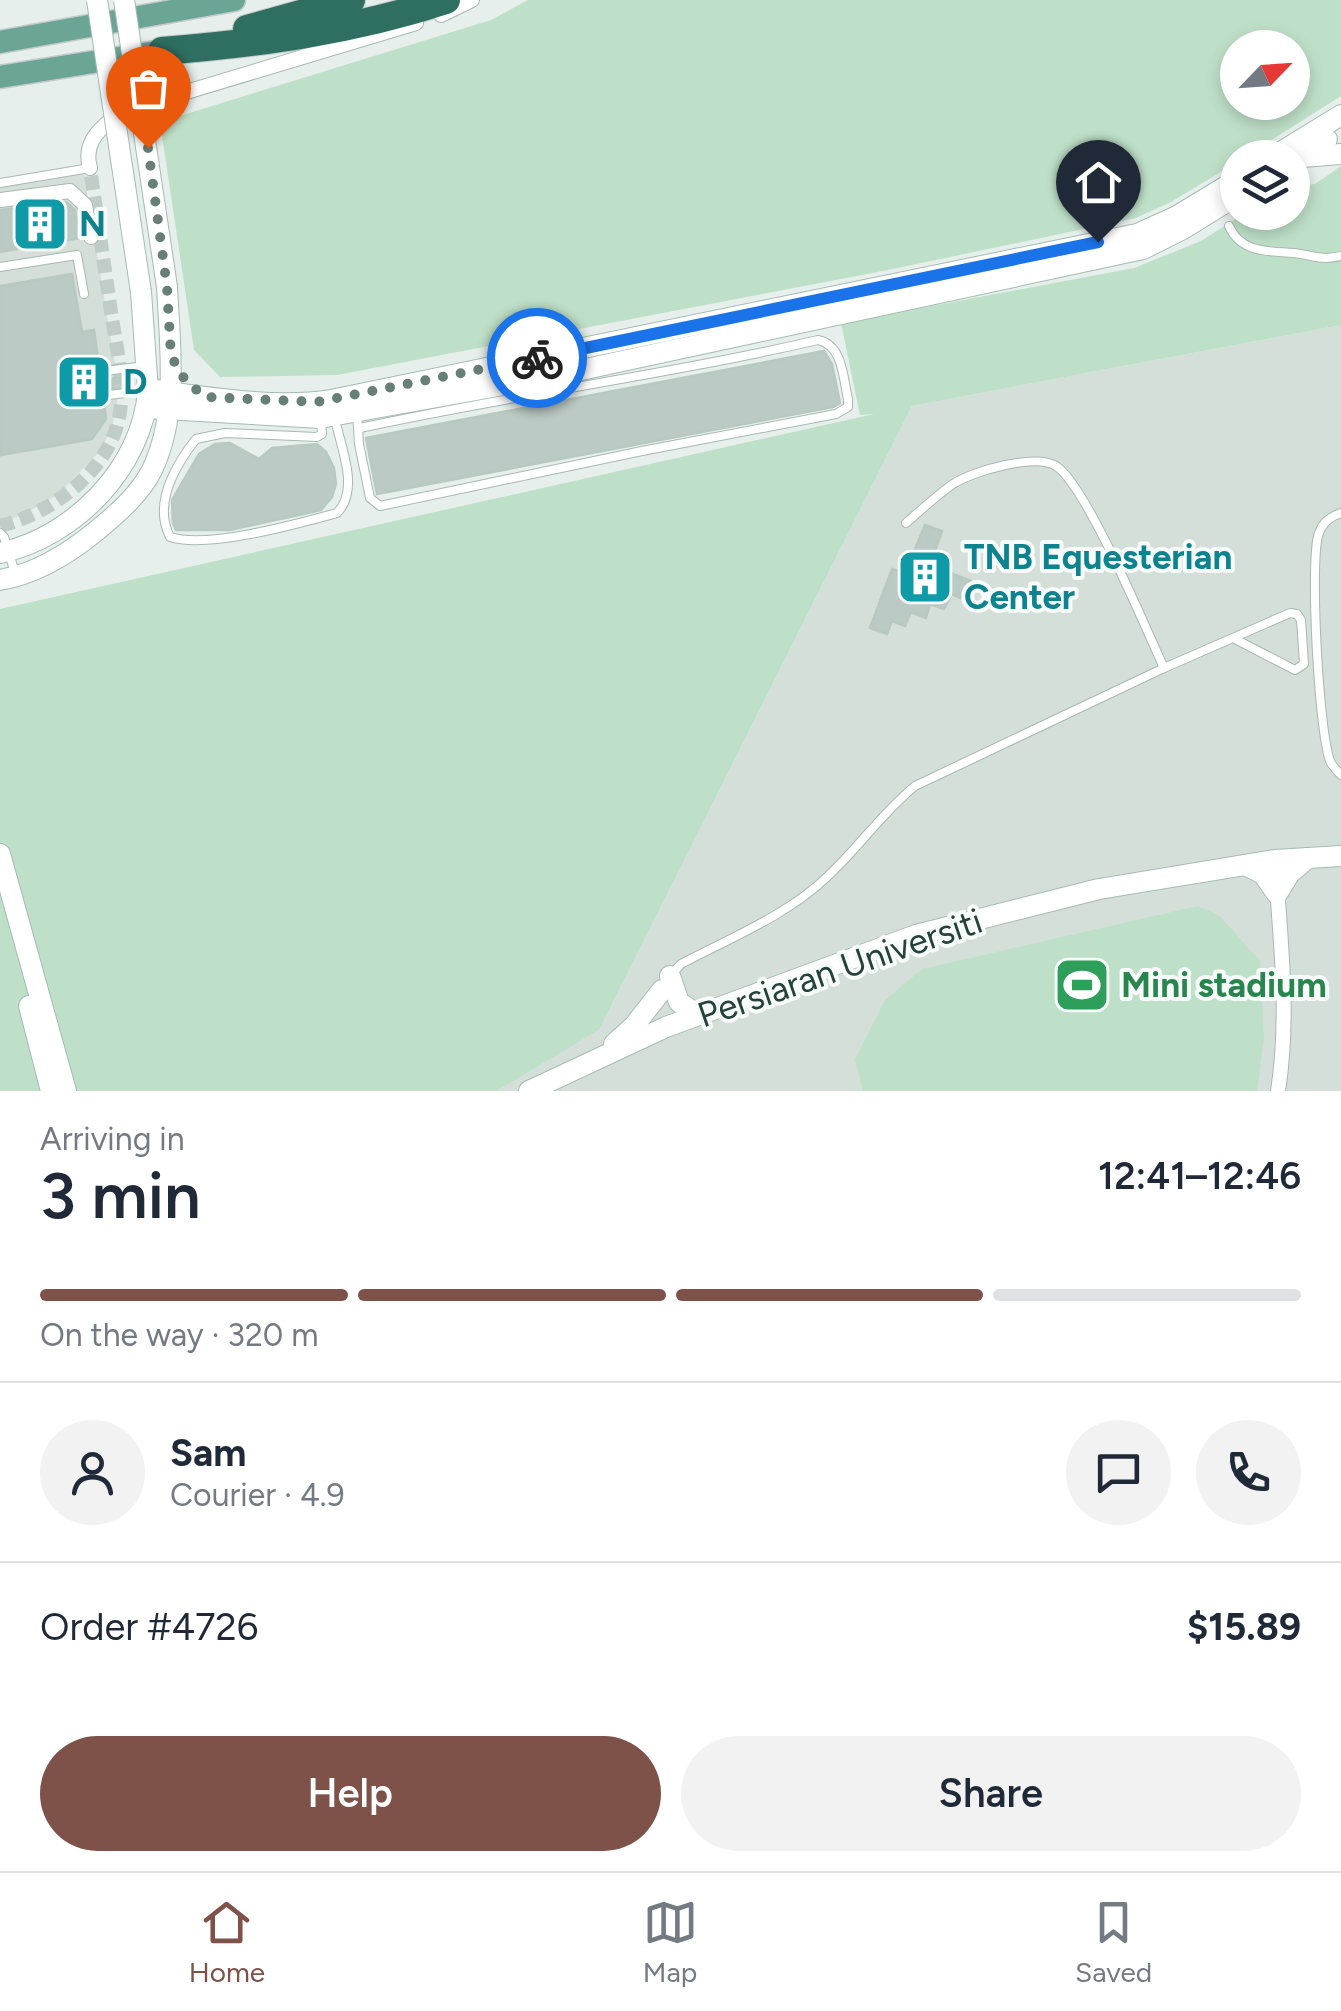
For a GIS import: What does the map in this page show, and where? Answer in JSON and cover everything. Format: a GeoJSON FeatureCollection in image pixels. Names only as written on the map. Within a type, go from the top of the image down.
{"type":"FeatureCollection","features":[{"type":"Feature","properties":{"kind":"highway"},"geometry":{"type":"LineString","coordinates":[[162,51],[351,0]]}},
{"type":"Feature","properties":{"kind":"highway"},"geometry":{"type":"LineString","coordinates":[[162,51],[288,38],[366,24],[446,0]]}},
{"type":"Feature","properties":{"kind":"main road"},"geometry":{"type":"LineString","coordinates":[[0,42],[234,0]]}},
{"type":"Feature","properties":{"kind":"main road"},"geometry":{"type":"LineString","coordinates":[[0,78],[162,51]]}},
{"type":"Feature","properties":{"kind":"street"},"geometry":{"type":"LineString","coordinates":[[8,578],[74,549],[115,516],[152,472],[161,443],[96,0]]}},
{"type":"Feature","properties":{"kind":"street"},"geometry":{"type":"LineString","coordinates":[[3,546],[64,526],[106,487],[132,450],[171,356],[167,287],[124,0]]}},
{"type":"Feature","properties":{"kind":"street"},"geometry":{"type":"LineString","coordinates":[[90,168],[86,156],[99,127],[124,111],[440,15],[472,0]]}},
{"type":"Feature","properties":{"kind":"street"},"geometry":{"type":"LineString","coordinates":[[1301,140],[1341,116]]}},
{"type":"Feature","properties":{"kind":"street"},"geometry":{"type":"LineString","coordinates":[[1310,150],[1341,130]]}},
{"type":"Feature","properties":{"kind":"street"},"geometry":{"type":"LineString","coordinates":[[1310,157],[1341,154]]}},
{"type":"Feature","properties":{"kind":"street"},"geometry":{"type":"LineString","coordinates":[[326,409],[358,420],[644,367],[677,349],[1137,234],[1178,216],[1220,189]]}},
{"type":"Feature","properties":{"kind":"street"},"geometry":{"type":"LineString","coordinates":[[0,200],[70,192],[85,205],[91,238]]}},
{"type":"Feature","properties":{"kind":"street"},"geometry":{"type":"LineString","coordinates":[[156,398],[204,405],[326,409],[677,349],[1143,248],[1220,207]]}},
{"type":"Feature","properties":{"kind":"street"},"geometry":{"type":"LineString","coordinates":[[171,356],[204,405]]}},
{"type":"Feature","properties":{"kind":"street"},"geometry":{"type":"LineString","coordinates":[[161,443],[204,405]]}},
{"type":"Feature","properties":{"kind":"street"},"geometry":{"type":"LineString","coordinates":[[0,854],[66,1091]]}},
{"type":"Feature","properties":{"kind":"street","name":"Persiaran Universiti"},"geometry":{"type":"LineString","coordinates":[[529,1091],[666,1027],[916,935],[1099,889],[1275,860],[1341,856]]}},
{"type":"Feature","properties":{"kind":"street"},"geometry":{"type":"LineString","coordinates":[[1277,894],[1290,873],[1308,858]]}},
{"type":"Feature","properties":{"kind":"street"},"geometry":{"type":"LineString","coordinates":[[1275,860],[1284,1008],[1284,1054],[1278,1091]]}},
{"type":"Feature","properties":{"kind":"street"},"geometry":{"type":"LineString","coordinates":[[1245,865],[1262,874],[1277,894]]}},
{"type":"Feature","properties":{"kind":"street"},"geometry":{"type":"LineString","coordinates":[[0,900],[52,1091]]}},
{"type":"Feature","properties":{"kind":"street"},"geometry":{"type":"LineString","coordinates":[[602,1055],[634,1026],[666,983],[679,1002],[698,1015]]}},
{"type":"Feature","properties":{"kind":"lane"},"geometry":{"type":"LineString","coordinates":[[0,182],[90,168]]}},
{"type":"Feature","properties":{"kind":"lane"},"geometry":{"type":"LineString","coordinates":[[1231,230],[1234,238],[1252,248],[1325,260],[1341,256]]}},
{"type":"Feature","properties":{"kind":"lane"},"geometry":{"type":"LineString","coordinates":[[0,267],[78,255],[84,294]]}},
{"type":"Feature","properties":{"kind":"lane"},"geometry":{"type":"LineString","coordinates":[[358,420],[358,444],[370,498],[380,506],[778,427],[836,414],[848,407],[836,350],[827,342],[677,349]]}},
{"type":"Feature","properties":{"kind":"lane"},"geometry":{"type":"LineString","coordinates":[[105,372],[148,365]]}},
{"type":"Feature","properties":{"kind":"lane"},"geometry":{"type":"LineString","coordinates":[[108,396],[156,398]]}},
{"type":"Feature","properties":{"kind":"lane"},"geometry":{"type":"LineString","coordinates":[[326,409],[349,486],[346,504],[336,513],[214,539],[187,542],[170,537],[161,520],[163,498],[196,438],[225,433],[317,437],[322,434],[326,409]]}},
{"type":"Feature","properties":{"kind":"lane"},"geometry":{"type":"LineString","coordinates":[[906,522],[956,482],[1019,462],[1055,465],[1094,518],[1164,668]]}},
{"type":"Feature","properties":{"kind":"lane"},"geometry":{"type":"LineString","coordinates":[[1341,513],[1324,524],[1317,536],[1315,568],[1321,702],[1330,762],[1341,775]]}},
{"type":"Feature","properties":{"kind":"lane"},"geometry":{"type":"LineString","coordinates":[[3,546],[8,578]]}},
{"type":"Feature","properties":{"kind":"lane"},"geometry":{"type":"LineString","coordinates":[[666,1027],[659,1009],[666,983],[681,964],[801,899],[829,876],[886,809],[915,786],[1164,668],[1290,613],[1301,620],[1304,664],[1295,670],[1233,638]]}},
{"type":"Feature","properties":{"kind":"shaded area"},"geometry":{"type":"Polygon","coordinates":[[[84,174],[115,364],[117,402],[112,427],[100,451],[57,495],[21,516],[0,522],[0,187],[84,174]]]}},
{"type":"Feature","properties":{"kind":"shaded area"},"geometry":{"type":"Polygon","coordinates":[[[1341,325],[1341,1091],[497,1091],[599,1030],[912,406],[1341,325]]]}},
{"type":"Feature","properties":{"kind":"green space"},"geometry":{"type":"Polygon","coordinates":[[[528,0],[1341,0],[1341,96],[1310,116],[1310,30],[1220,30],[1220,120],[1303,120],[1272,140],[1220,140],[1220,172],[1136,218],[888,270],[337,375],[220,377],[194,350],[160,122],[491,20],[528,0]]]}},
{"type":"Feature","properties":{"kind":"green space"},"geometry":{"type":"Polygon","coordinates":[[[1341,166],[1341,325],[912,406],[599,1030],[497,1091],[0,1091],[0,609],[874,414],[860,415],[841,323],[1134,268],[1201,241],[1220,229],[1310,230],[1310,184],[1341,166]]]}},
{"type":"Feature","properties":{"kind":"green space","name":"Mini stadium"},"geometry":{"type":"Polygon","coordinates":[[[1198,906],[1220,916],[1260,961],[1264,1038],[1257,1091],[863,1091],[855,1059],[885,1000],[922,969],[1198,906]]]}},
{"type":"Feature","properties":{"kind":"building","name":"N"},"geometry":{"type":"Polygon","coordinates":[[[66,202],[75,210],[80,238],[0,252],[0,210],[66,202]]]}},
{"type":"Feature","properties":{"kind":"building"},"geometry":{"type":"Polygon","coordinates":[[[72,274],[82,332],[94,330],[101,380],[133,376],[134,385],[102,390],[106,419],[92,439],[1,455],[0,286],[72,274]]]}},
{"type":"Feature","properties":{"kind":"building"},"geometry":{"type":"Polygon","coordinates":[[[824,351],[832,364],[840,403],[833,407],[377,494],[366,438],[824,351]]]}},
{"type":"Feature","properties":{"kind":"building"},"geometry":{"type":"Polygon","coordinates":[[[230,443],[259,459],[272,448],[317,444],[334,468],[336,484],[332,497],[321,510],[230,530],[176,530],[172,500],[199,454],[215,444],[230,443]]]}},
{"type":"Feature","properties":{"kind":"building","name":"TNB Equesterian Center"},"geometry":{"type":"Polygon","coordinates":[[[925,525],[942,531],[930,565],[971,581],[965,600],[952,594],[944,609],[930,604],[926,618],[911,612],[905,626],[892,621],[887,634],[870,628],[892,569],[905,573],[925,525]]]}},
{"type":"Feature","properties":{"kind":"tunnel"},"geometry":{"type":"LineString","coordinates":[[0,526],[38,512],[74,488],[103,456],[119,418],[120,365],[90,168]]}},
{"type":"Feature","properties":{"kind":"way so far"},"geometry":{"type":"LineString","coordinates":[[148,148],[167,287],[171,356],[185,380],[205,397],[317,402],[537,358]]}},
{"type":"Feature","properties":{"kind":"place","name":"N"},"geometry":{"type":"Point","coordinates":[40,224]}},
{"type":"Feature","properties":{"kind":"place","name":"D"},"geometry":{"type":"Point","coordinates":[84,382]}},
{"type":"Feature","properties":{"kind":"place","name":"TNB Equesterian Center"},"geometry":{"type":"Point","coordinates":[925,577]}},
{"type":"Feature","properties":{"kind":"place","name":"Mini stadium"},"geometry":{"type":"Point","coordinates":[1082,985]}},
{"type":"Feature","properties":{"kind":"route"},"geometry":{"type":"LineString","coordinates":[[537,358],[1098,242]]}}]}
